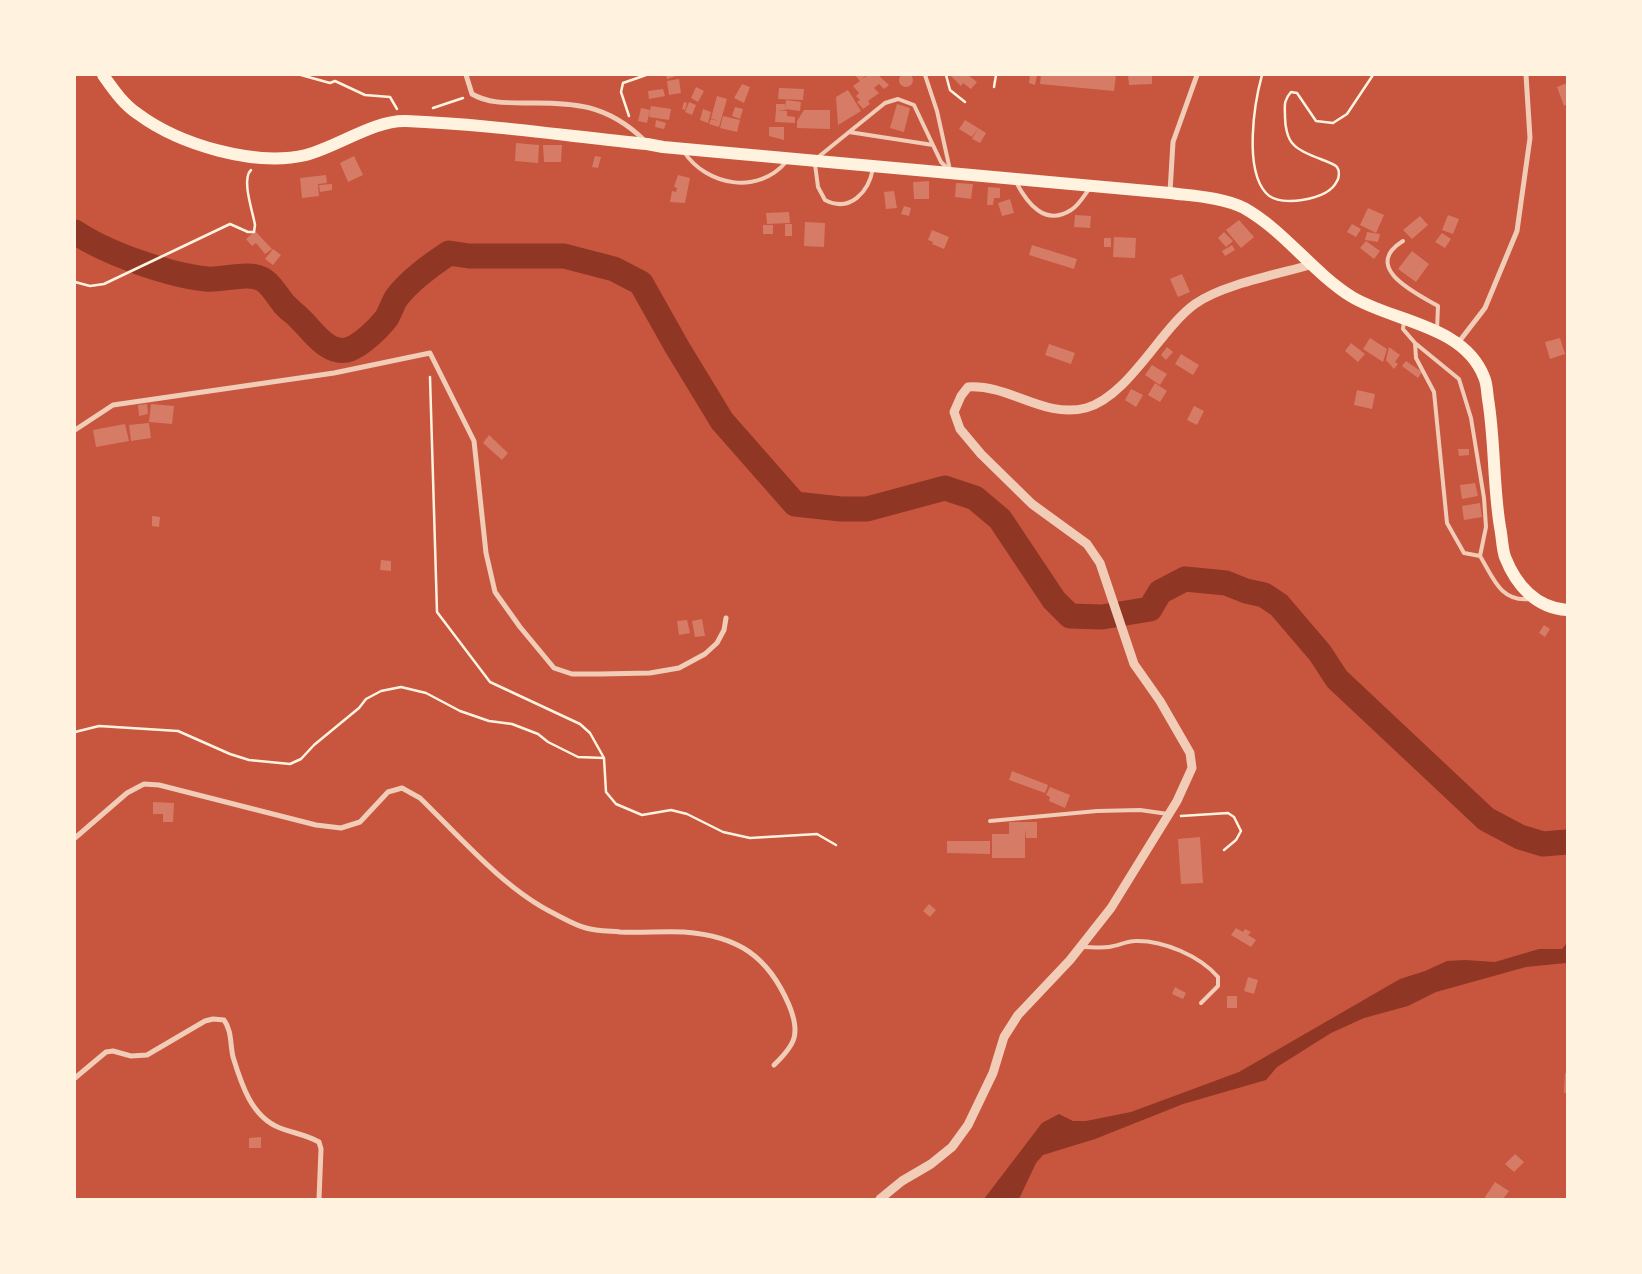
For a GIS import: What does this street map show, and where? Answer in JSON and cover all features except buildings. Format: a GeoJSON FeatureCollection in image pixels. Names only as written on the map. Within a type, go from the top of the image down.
{"type":"FeatureCollection","features":[{"type":"Feature","properties":{"kind":"highway"},"geometry":{"type":"LineString","coordinates":[[103,75],[120,100],[156,126],[208,148],[263,159],[306,155],[354,135],[404,121],[682,149],[1093,185],[1170,193],[1222,201],[1243,208],[1279,235],[1322,276],[1354,298],[1437,332],[1458,344],[1474,359],[1485,377],[1492,427],[1499,519],[1505,556],[1523,587],[1534,598],[1547,608],[1567,610]]}},
{"type":"Feature","properties":{"kind":"street"},"geometry":{"type":"LineString","coordinates":[[466,75],[472,94],[481,100],[548,102],[590,108],[627,124],[647,144]]}},
{"type":"Feature","properties":{"kind":"street"},"geometry":{"type":"LineString","coordinates":[[1170,193],[1173,142],[1197,75]]}},
{"type":"Feature","properties":{"kind":"street"},"geometry":{"type":"LineString","coordinates":[[1458,344],[1485,308],[1517,231],[1530,138],[1526,75]]}},
{"type":"Feature","properties":{"kind":"street"},"geometry":{"type":"LineString","coordinates":[[880,1199],[902,1181],[931,1164],[952,1147],[978,1107],[993,1073],[1004,1037],[1018,1015],[1080,947],[1111,908],[1150,846],[1190,776],[1192,760],[1190,753],[1160,701],[1134,664],[1100,563],[1087,544],[1032,504],[969,441],[957,422],[954,412],[961,396],[968,388],[981,386],[1000,390],[1049,409],[1073,411],[1088,407],[1106,398],[1142,364],[1184,313],[1196,303],[1217,292],[1310,265]]}},
{"type":"Feature","properties":{"kind":"street"},"geometry":{"type":"LineString","coordinates":[[75,430],[113,405],[334,373],[430,353],[474,441],[486,553],[495,592],[520,627],[554,668],[572,674],[650,673],[679,668],[706,654],[717,643],[724,630],[726,618]]}},
{"type":"Feature","properties":{"kind":"street"},"geometry":{"type":"LineString","coordinates":[[75,838],[127,793],[144,784],[159,785],[316,825],[341,828],[360,822],[388,792],[402,788],[420,798],[520,895],[587,929],[631,932],[685,932],[736,942],[766,966],[783,992],[792,1014],[796,1035],[790,1049],[774,1065]]}},
{"type":"Feature","properties":{"kind":"street"},"geometry":{"type":"LineString","coordinates":[[75,1078],[106,1052],[113,1051],[131,1056],[146,1055],[205,1021],[213,1019],[224,1020],[229,1030],[232,1051],[241,1082],[247,1095],[259,1112],[278,1128],[320,1142],[319,1199]]}},
{"type":"Feature","properties":{"kind":"lane"},"geometry":{"type":"LineString","coordinates":[[926,75],[937,111],[950,173]]}},
{"type":"Feature","properties":{"kind":"lane"},"geometry":{"type":"LineString","coordinates":[[874,166],[870,183],[861,195],[846,204],[840,205],[825,200],[818,187],[815,160],[885,102],[898,98],[914,105],[933,145],[950,173]]}},
{"type":"Feature","properties":{"kind":"lane"},"geometry":{"type":"LineString","coordinates":[[849,132],[933,145]]}},
{"type":"Feature","properties":{"kind":"lane"},"geometry":{"type":"LineString","coordinates":[[682,149],[692,165],[708,176],[752,183],[776,173],[789,158]]}},
{"type":"Feature","properties":{"kind":"lane"},"geometry":{"type":"LineString","coordinates":[[1014,178],[1029,204],[1048,215],[1060,216],[1072,210],[1093,185]]}},
{"type":"Feature","properties":{"kind":"lane"},"geometry":{"type":"LineString","coordinates":[[1403,240],[1391,248],[1387,258],[1388,268],[1397,280],[1438,306],[1437,332]]}},
{"type":"Feature","properties":{"kind":"lane"},"geometry":{"type":"LineString","coordinates":[[1404,319],[1403,329],[1415,343],[1459,379],[1471,418],[1486,527],[1480,556],[1504,594],[1520,600],[1534,598]]}},
{"type":"Feature","properties":{"kind":"lane"},"geometry":{"type":"LineString","coordinates":[[1415,343],[1416,358],[1434,392],[1447,523],[1464,553],[1480,556]]}},
{"type":"Feature","properties":{"kind":"lane"},"geometry":{"type":"LineString","coordinates":[[990,821],[1097,811],[1140,810],[1168,814]]}},
{"type":"Feature","properties":{"kind":"lane"},"geometry":{"type":"LineString","coordinates":[[1080,947],[1109,947],[1134,941],[1158,944],[1181,952],[1210,968],[1218,977],[1218,986],[1201,1003]]}},
{"type":"Feature","properties":{"kind":"path"},"geometry":{"type":"LineString","coordinates":[[301,75],[330,83],[335,81],[365,95],[390,97],[404,121]]}},
{"type":"Feature","properties":{"kind":"path"},"geometry":{"type":"LineString","coordinates":[[633,122],[624,104],[621,92],[623,84],[646,75]]}},
{"type":"Feature","properties":{"kind":"path"},"geometry":{"type":"LineString","coordinates":[[946,75],[950,90],[965,102]]}},
{"type":"Feature","properties":{"kind":"path"},"geometry":{"type":"LineString","coordinates":[[994,87],[996,75]]}},
{"type":"Feature","properties":{"kind":"path"},"geometry":{"type":"LineString","coordinates":[[1262,75],[1255,118],[1254,167],[1258,181],[1266,194],[1273,199],[1296,201],[1312,199],[1331,190],[1339,180],[1339,170],[1336,166],[1309,156],[1292,144],[1285,125],[1283,106],[1286,98],[1291,92],[1297,93],[1316,121],[1333,123],[1347,114],[1373,75]]}},
{"type":"Feature","properties":{"kind":"path"},"geometry":{"type":"LineString","coordinates":[[420,123],[432,109],[472,94]]}},
{"type":"Feature","properties":{"kind":"path"},"geometry":{"type":"LineString","coordinates":[[75,282],[90,286],[104,284],[230,224],[248,232],[254,232],[247,176],[263,159]]}},
{"type":"Feature","properties":{"kind":"path"},"geometry":{"type":"LineString","coordinates":[[75,732],[99,726],[178,731],[230,754],[249,760],[290,764],[301,759],[314,745],[359,708],[366,699],[381,692],[401,687],[426,693],[460,711],[489,721],[512,724],[538,734],[548,742],[578,757],[604,758]]}},
{"type":"Feature","properties":{"kind":"path"},"geometry":{"type":"LineString","coordinates":[[1168,814],[1193,817],[1228,813],[1234,817],[1241,831],[1236,840],[1224,850]]}},
{"type":"Feature","properties":{"kind":"shaded area"},"geometry":{"type":"Polygon","coordinates":[[[1567,943],[1566,963],[1526,967],[1436,992],[1408,1006],[1364,1018],[1331,1033],[1277,1067],[1266,1080],[1183,1104],[1095,1139],[1043,1155],[1036,1163],[1019,1199],[984,1199],[1042,1123],[1059,1114],[1073,1121],[1086,1121],[1131,1112],[1239,1072],[1400,979],[1447,961],[1495,962],[1539,949],[1562,949],[1567,943]]]}},
{"type":"Feature","properties":{"kind":"waterway"},"geometry":{"type":"LineString","coordinates":[[75,232],[103,248],[138,262],[174,273],[206,279],[244,276],[259,278],[268,283],[286,306],[322,342],[342,351],[355,347],[374,332],[387,318],[395,300],[403,290],[435,262],[449,253],[469,256],[564,256],[614,269],[641,283],[722,421],[795,504],[841,509],[867,509],[945,488],[975,498],[1000,519],[1054,600],[1070,616],[1102,617],[1150,609],[1160,592],[1185,579],[1226,583],[1246,591],[1264,595],[1279,605],[1320,653],[1337,679],[1486,819],[1520,837],[1543,844],[1567,842]]}}]}
